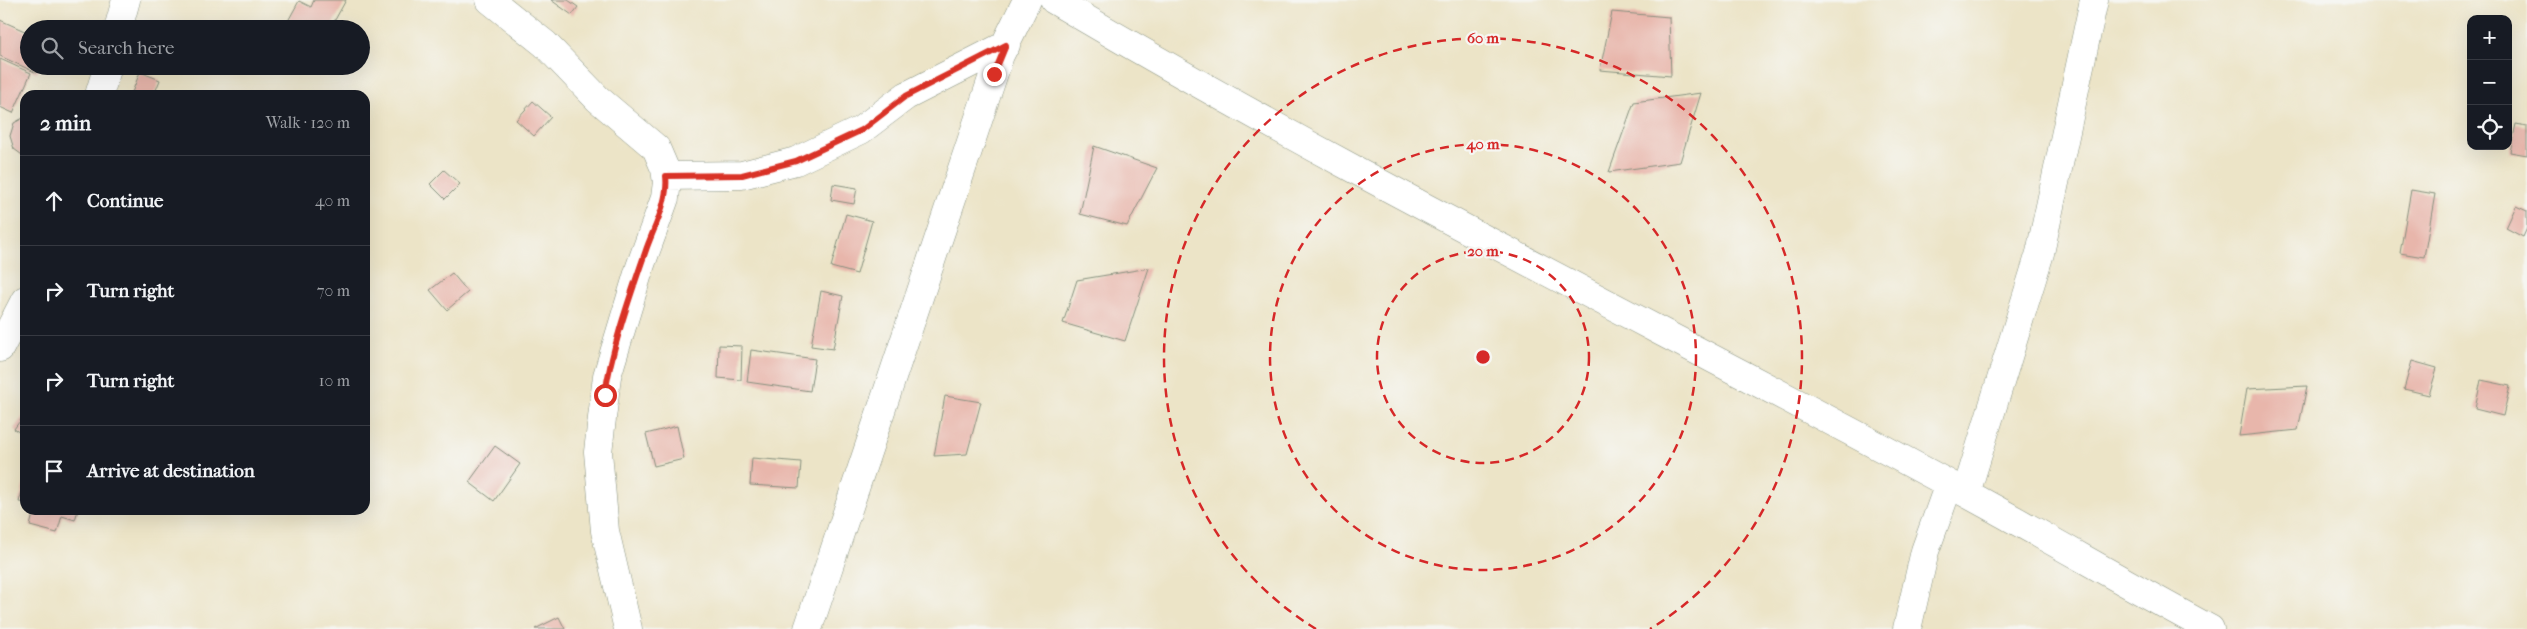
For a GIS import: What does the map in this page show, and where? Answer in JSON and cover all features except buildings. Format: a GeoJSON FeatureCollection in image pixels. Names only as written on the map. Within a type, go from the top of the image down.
{"type":"FeatureCollection","features":[{"type":"Feature","properties":{"kind":"street"},"geometry":{"type":"LineString","coordinates":[[120,20],[126,0]]}},
{"type":"Feature","properties":{"kind":"street"},"geometry":{"type":"LineString","coordinates":[[490,0],[545,44],[598,99],[656,148],[666,176],[664,198],[640,267],[607,376],[598,452],[605,531],[628,629]]}},
{"type":"Feature","properties":{"kind":"street"},"geometry":{"type":"LineString","coordinates":[[808,629],[997,65],[1027,0]]}},
{"type":"Feature","properties":{"kind":"street"},"geometry":{"type":"LineString","coordinates":[[1054,0],[1287,133],[1483,239],[1957,489],[2210,629]]}},
{"type":"Feature","properties":{"kind":"street"},"geometry":{"type":"LineString","coordinates":[[1905,627],[1924,551],[1957,489],[2040,253],[2094,0]]}},
{"type":"Feature","properties":{"kind":"street"},"geometry":{"type":"LineString","coordinates":[[666,176],[742,175],[796,161],[862,130],[906,96],[1006,45]]}},
{"type":"Feature","properties":{"kind":"street"},"geometry":{"type":"LineString","coordinates":[[101,90],[106,75]]}},
{"type":"Feature","properties":{"kind":"street"},"geometry":{"type":"LineString","coordinates":[[0,348],[20,310]]}},
{"type":"Feature","properties":{"kind":"route"},"geometry":{"type":"LineString","coordinates":[[605,395],[607,376],[640,267],[664,198],[667,182],[666,176],[742,175],[796,161],[862,130],[906,96],[1006,45],[994,74]]}}]}
